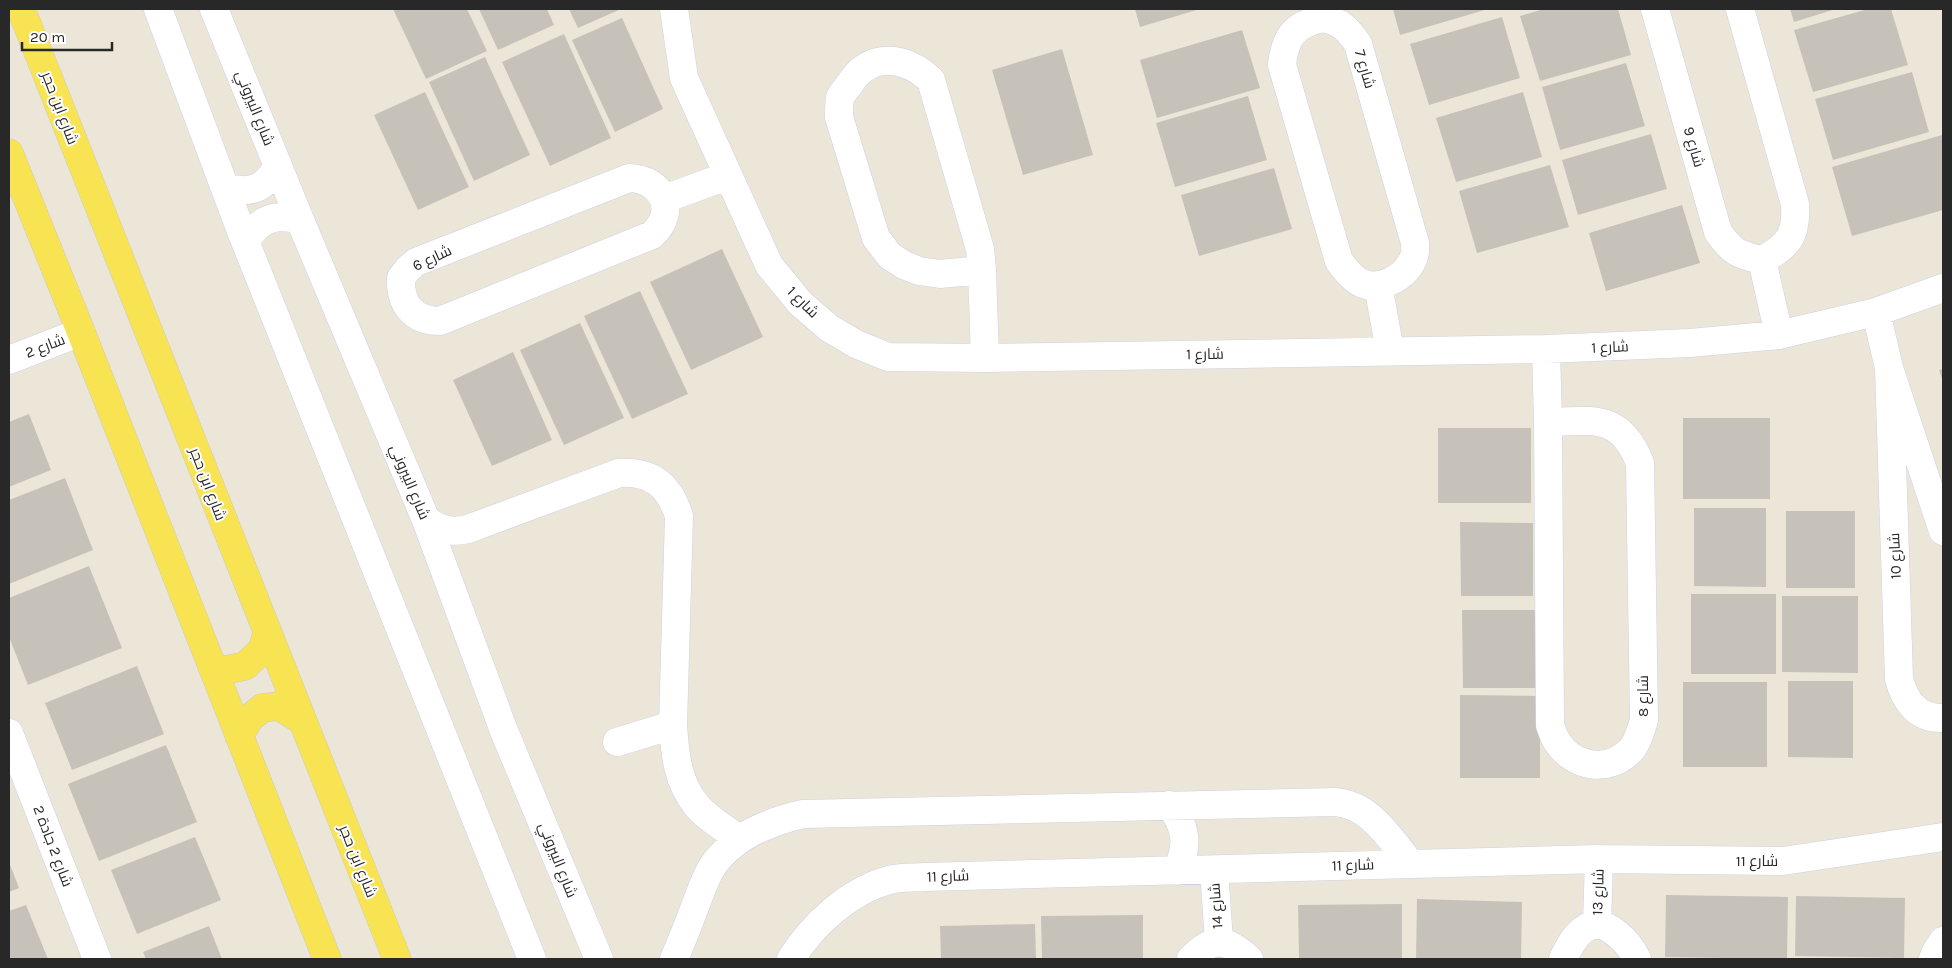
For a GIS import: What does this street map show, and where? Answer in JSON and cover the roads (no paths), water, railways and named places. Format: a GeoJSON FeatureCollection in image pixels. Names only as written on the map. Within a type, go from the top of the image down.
{"type":"FeatureCollection","features":[{"type":"Feature","properties":{"kind":"main road","name":"شارع ابن حجر"},"geometry":{"type":"LineString","coordinates":[[21,9],[397,959]]}},
{"type":"Feature","properties":{"kind":"main road"},"geometry":{"type":"LineString","coordinates":[[9,153],[327,959]]}},
{"type":"Feature","properties":{"kind":"main road"},"geometry":{"type":"LineString","coordinates":[[212,667],[225,670],[245,666],[262,650],[267,634]]}},
{"type":"Feature","properties":{"kind":"main road"},"geometry":{"type":"LineString","coordinates":[[239,736],[250,718],[262,708],[279,706],[301,720]]}},
{"type":"Feature","properties":{"kind":"street"},"geometry":{"type":"LineString","coordinates":[[158,9],[246,241],[532,959]]}},
{"type":"Feature","properties":{"kind":"street","name":"شارع البيروني"},"geometry":{"type":"LineString","coordinates":[[214,9],[426,520],[504,731],[599,959]]}},
{"type":"Feature","properties":{"kind":"street","name":"شارع 1"},"geometry":{"type":"LineString","coordinates":[[674,9],[684,78],[769,265],[800,303],[829,328],[856,344],[888,357],[985,358],[1546,349],[1690,344],[1779,335],[1876,312],[1943,288]]}},
{"type":"Feature","properties":{"kind":"street","name":"شارع 9"},"geometry":{"type":"LineString","coordinates":[[1655,9],[1718,232],[1728,246],[1737,254],[1762,260]]}},
{"type":"Feature","properties":{"kind":"street"},"geometry":{"type":"LineString","coordinates":[[1740,9],[1794,204],[1796,219],[1792,235],[1785,246],[1762,260],[1779,335]]}},
{"type":"Feature","properties":{"kind":"street","name":"شارع 7"},"geometry":{"type":"LineString","coordinates":[[1322,18],[1334,20],[1347,28],[1358,44],[1415,243],[1415,256],[1410,265],[1395,279],[1378,285],[1362,284],[1347,272],[1339,260],[1282,65],[1284,49],[1291,34],[1299,27],[1322,18]]}},
{"type":"Feature","properties":{"kind":"street"},"geometry":{"type":"LineString","coordinates":[[982,270],[940,274],[919,271],[904,265],[890,256],[876,238],[839,117],[840,98],[855,75],[874,62],[892,60],[918,68],[931,80],[980,249],[982,270],[985,358]]}},
{"type":"Feature","properties":{"kind":"street"},"geometry":{"type":"LineString","coordinates":[[225,187],[237,191],[256,188],[272,177],[278,165]]}},
{"type":"Feature","properties":{"kind":"street"},"geometry":{"type":"LineString","coordinates":[[664,199],[727,176]]}},
{"type":"Feature","properties":{"kind":"street","name":"شارع 6"},"geometry":{"type":"LineString","coordinates":[[629,178],[640,178],[651,184],[664,199],[666,211],[664,218],[660,228],[652,235],[440,321],[428,321],[418,317],[402,299],[400,289],[401,278],[416,262],[629,178]]}},
{"type":"Feature","properties":{"kind":"street"},"geometry":{"type":"LineString","coordinates":[[246,241],[253,230],[269,220],[288,217],[300,220]]}},
{"type":"Feature","properties":{"kind":"street"},"geometry":{"type":"LineString","coordinates":[[1378,285],[1390,351]]}},
{"type":"Feature","properties":{"kind":"street","name":"شارع 10"},"geometry":{"type":"LineString","coordinates":[[1876,312],[1889,368],[1943,531]]}},
{"type":"Feature","properties":{"kind":"street","name":"شارع 2"},"geometry":{"type":"LineString","coordinates":[[9,360],[81,332]]}},
{"type":"Feature","properties":{"kind":"street","name":"شارع 8"},"geometry":{"type":"LineString","coordinates":[[1546,349],[1550,725],[1556,739],[1565,750],[1575,758],[1598,766],[1613,763],[1632,748],[1639,736],[1644,720],[1640,464],[1622,432],[1612,426],[1599,421],[1548,422]]}},
{"type":"Feature","properties":{"kind":"street","name":"شارع 10"},"geometry":{"type":"LineString","coordinates":[[1889,368],[1899,679],[1903,694],[1912,707],[1925,715],[1943,718]]}},
{"type":"Feature","properties":{"kind":"street"},"geometry":{"type":"LineString","coordinates":[[426,520],[436,526],[457,531],[468,529],[619,472],[633,472],[646,476],[658,482],[668,491],[678,516],[673,725],[674,752],[678,772],[686,790],[697,807],[739,839]]}},
{"type":"Feature","properties":{"kind":"street"},"geometry":{"type":"LineString","coordinates":[[617,742],[673,725]]}},
{"type":"Feature","properties":{"kind":"street","name":"شارع 2 جادة 2"},"geometry":{"type":"LineString","coordinates":[[9,733],[97,959]]}},
{"type":"Feature","properties":{"kind":"street"},"geometry":{"type":"LineString","coordinates":[[674,959],[712,867],[724,852],[739,839],[759,827],[780,819],[802,814],[1169,805],[1346,803],[1367,813],[1411,864]]}},
{"type":"Feature","properties":{"kind":"street"},"geometry":{"type":"LineString","coordinates":[[1169,805],[1177,814],[1185,837],[1182,860],[1176,871]]}},
{"type":"Feature","properties":{"kind":"street","name":"شارع 11"},"geometry":{"type":"LineString","coordinates":[[791,959],[796,950],[823,919],[856,894],[889,880],[924,877],[1599,859],[1783,861],[1943,837]]}},
{"type":"Feature","properties":{"kind":"street","name":"شارع 13"},"geometry":{"type":"LineString","coordinates":[[1597,924],[1599,859]]}},
{"type":"Feature","properties":{"kind":"street","name":"شارع 14"},"geometry":{"type":"LineString","coordinates":[[1214,870],[1219,941]]}},
{"type":"Feature","properties":{"kind":"street","name":"شارع 13"},"geometry":{"type":"LineString","coordinates":[[1563,959],[1577,936],[1586,927],[1597,924],[1617,934],[1627,944],[1637,959]]}},
{"type":"Feature","properties":{"kind":"street","name":"شارع 14"},"geometry":{"type":"LineString","coordinates":[[1191,959],[1210,943],[1219,941],[1231,945],[1249,959]]}},
{"type":"Feature","properties":{"kind":"street"},"geometry":{"type":"LineString","coordinates":[[1933,959],[1943,941]]}}]}
